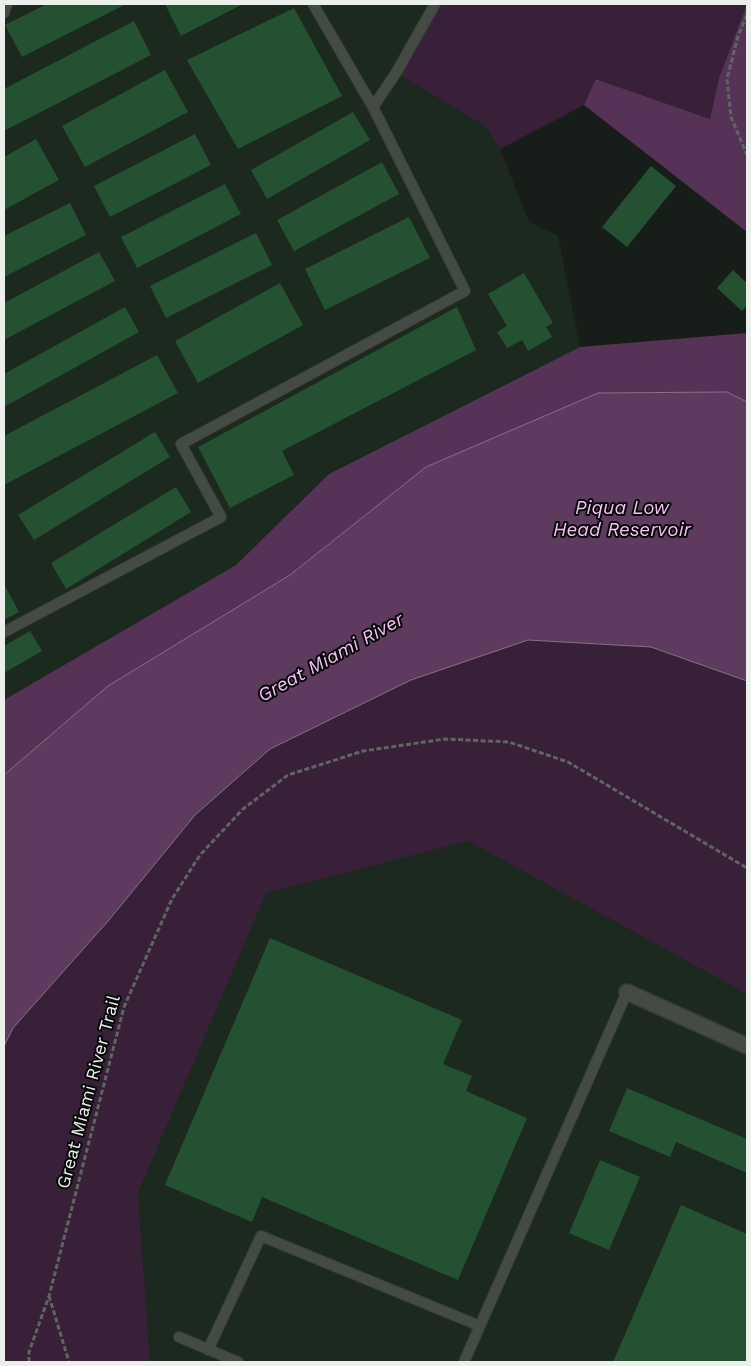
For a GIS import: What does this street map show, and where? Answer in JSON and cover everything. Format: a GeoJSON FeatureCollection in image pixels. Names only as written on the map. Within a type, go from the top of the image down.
{"type":"FeatureCollection","features":[{"type":"Feature","properties":{"kind":"street"},"geometry":{"type":"LineString","coordinates":[[627,992],[747,1046]]}},
{"type":"Feature","properties":{"kind":"lane"},"geometry":{"type":"LineString","coordinates":[[4,13],[7,4]]}},
{"type":"Feature","properties":{"kind":"lane"},"geometry":{"type":"LineString","coordinates":[[4,632],[221,517],[181,444],[465,291],[373,107],[313,4]]}},
{"type":"Feature","properties":{"kind":"lane"},"geometry":{"type":"LineString","coordinates":[[373,107],[396,73],[435,4]]}},
{"type":"Feature","properties":{"kind":"lane"},"geometry":{"type":"LineString","coordinates":[[464,1362],[627,992]]}},
{"type":"Feature","properties":{"kind":"lane"},"geometry":{"type":"LineString","coordinates":[[208,1350],[261,1236],[480,1326]]}},
{"type":"Feature","properties":{"kind":"lane"},"geometry":{"type":"LineString","coordinates":[[179,1338],[238,1362]]}},
{"type":"Feature","properties":{"kind":"path"},"geometry":{"type":"LineString","coordinates":[[747,15],[738,36],[727,80],[731,117],[747,156]]}},
{"type":"Feature","properties":{"kind":"path","name":"Great Miami River Trail"},"geometry":{"type":"LineString","coordinates":[[29,1362],[29,1352],[49,1296],[124,1007],[172,899],[200,855],[243,808],[288,775],[363,751],[445,739],[509,742],[568,762],[747,868]]}},
{"type":"Feature","properties":{"kind":"path"},"geometry":{"type":"LineString","coordinates":[[49,1296],[69,1362]]}},
{"type":"Feature","properties":{"kind":"shaded area"},"geometry":{"type":"Polygon","coordinates":[[[4,4],[435,4],[396,73],[485,126],[500,149],[529,222],[558,236],[580,347],[329,474],[236,565],[4,700],[4,4]]]}},
{"type":"Feature","properties":{"kind":"shaded area"},"geometry":{"type":"Polygon","coordinates":[[[435,4],[747,4],[719,78],[710,119],[597,79],[584,105],[500,149],[485,126],[396,73],[435,4]]]}},
{"type":"Feature","properties":{"kind":"shaded area"},"geometry":{"type":"Polygon","coordinates":[[[747,4],[747,232],[584,105],[596,79],[710,119],[719,78],[747,4]]]}},
{"type":"Feature","properties":{"kind":"shaded area"},"geometry":{"type":"Polygon","coordinates":[[[747,333],[747,402],[727,392],[426,467],[290,575],[108,686],[4,775],[4,700],[236,565],[329,474],[580,347],[747,333]]]}},
{"type":"Feature","properties":{"kind":"shaded area"},"geometry":{"type":"Polygon","coordinates":[[[528,640],[651,647],[747,681],[747,994],[468,841],[266,893],[138,1193],[150,1362],[4,1362],[4,1046],[13,1028],[109,920],[195,815],[270,749],[411,680],[528,640]]]}},
{"type":"Feature","properties":{"kind":"shaded area"},"geometry":{"type":"Polygon","coordinates":[[[468,841],[747,994],[747,1362],[150,1362],[138,1193],[265,893],[468,841]]]}},
{"type":"Feature","properties":{"kind":"water","name":"Piqua Low Head Reservoir"},"geometry":{"type":"Polygon","coordinates":[[[727,392],[747,402],[747,681],[651,647],[528,640],[411,680],[270,749],[195,815],[109,920],[13,1028],[4,1046],[4,775],[108,686],[290,575],[426,467],[598,393],[727,392]]]}},
{"type":"Feature","properties":{"kind":"building"},"geometry":{"type":"Polygon","coordinates":[[[47,4],[126,4],[22,57],[5,25],[47,4]]]}},
{"type":"Feature","properties":{"kind":"building"},"geometry":{"type":"Polygon","coordinates":[[[165,4],[243,4],[181,36],[165,4]]]}},
{"type":"Feature","properties":{"kind":"building"},"geometry":{"type":"Polygon","coordinates":[[[294,8],[342,96],[238,149],[187,60],[294,8]]]}},
{"type":"Feature","properties":{"kind":"building"},"geometry":{"type":"Polygon","coordinates":[[[134,21],[151,55],[4,131],[4,89],[134,21]]]}},
{"type":"Feature","properties":{"kind":"building"},"geometry":{"type":"Polygon","coordinates":[[[165,70],[188,112],[85,167],[62,126],[165,70]]]}},
{"type":"Feature","properties":{"kind":"building"},"geometry":{"type":"Polygon","coordinates":[[[353,112],[370,140],[267,199],[251,170],[353,112]]]}},
{"type":"Feature","properties":{"kind":"building"},"geometry":{"type":"Polygon","coordinates":[[[195,134],[211,165],[110,217],[94,186],[195,134]]]}},
{"type":"Feature","properties":{"kind":"building"},"geometry":{"type":"Polygon","coordinates":[[[36,139],[59,180],[4,210],[4,157],[36,139]]]}},
{"type":"Feature","properties":{"kind":"building"},"geometry":{"type":"Polygon","coordinates":[[[382,162],[399,194],[294,251],[277,220],[382,162]]]}},
{"type":"Feature","properties":{"kind":"building"},"geometry":{"type":"Polygon","coordinates":[[[651,166],[676,186],[627,247],[602,227],[651,166]]]}},
{"type":"Feature","properties":{"kind":"building"},"geometry":{"type":"Polygon","coordinates":[[[225,184],[241,214],[137,268],[121,237],[225,184]]]}},
{"type":"Feature","properties":{"kind":"building"},"geometry":{"type":"Polygon","coordinates":[[[70,203],[86,235],[4,277],[4,236],[70,203]]]}},
{"type":"Feature","properties":{"kind":"building"},"geometry":{"type":"Polygon","coordinates":[[[409,217],[430,258],[325,310],[305,269],[409,217]]]}},
{"type":"Feature","properties":{"kind":"building"},"geometry":{"type":"Polygon","coordinates":[[[256,233],[272,265],[166,318],[150,286],[256,233]]]}},
{"type":"Feature","properties":{"kind":"building"},"geometry":{"type":"Polygon","coordinates":[[[99,252],[115,281],[4,340],[4,303],[99,252]]]}},
{"type":"Feature","properties":{"kind":"building"},"geometry":{"type":"Polygon","coordinates":[[[733,270],[747,283],[747,305],[742,311],[717,288],[733,270]]]}},
{"type":"Feature","properties":{"kind":"building"},"geometry":{"type":"Polygon","coordinates":[[[524,273],[553,323],[546,327],[552,337],[528,351],[522,340],[507,348],[497,332],[507,326],[488,294],[524,273]]]}},
{"type":"Feature","properties":{"kind":"building"},"geometry":{"type":"Polygon","coordinates":[[[280,283],[303,325],[198,383],[175,341],[280,283]]]}},
{"type":"Feature","properties":{"kind":"building"},"geometry":{"type":"Polygon","coordinates":[[[125,307],[139,332],[4,407],[4,374],[125,307]]]}},
{"type":"Feature","properties":{"kind":"building"},"geometry":{"type":"Polygon","coordinates":[[[457,307],[476,350],[282,451],[294,475],[230,508],[198,447],[457,307]]]}},
{"type":"Feature","properties":{"kind":"building"},"geometry":{"type":"Polygon","coordinates":[[[157,355],[178,393],[4,485],[4,436],[157,355]]]}},
{"type":"Feature","properties":{"kind":"building"},"geometry":{"type":"Polygon","coordinates":[[[155,432],[170,457],[34,540],[18,515],[155,432]]]}},
{"type":"Feature","properties":{"kind":"building"},"geometry":{"type":"Polygon","coordinates":[[[176,487],[191,512],[66,589],[51,563],[176,487]]]}},
{"type":"Feature","properties":{"kind":"building"},"geometry":{"type":"Polygon","coordinates":[[[4,584],[19,612],[4,620],[4,584]]]}},
{"type":"Feature","properties":{"kind":"building"},"geometry":{"type":"Polygon","coordinates":[[[30,631],[42,651],[4,673],[4,646],[30,631]]]}},
{"type":"Feature","properties":{"kind":"building"},"geometry":{"type":"Polygon","coordinates":[[[270,938],[462,1020],[443,1064],[472,1076],[466,1091],[527,1118],[458,1280],[262,1197],[252,1222],[165,1185],[270,938]]]}},
{"type":"Feature","properties":{"kind":"building"},"geometry":{"type":"Polygon","coordinates":[[[627,1088],[747,1139],[747,1173],[676,1142],[670,1157],[609,1131],[627,1088]]]}},
{"type":"Feature","properties":{"kind":"building"},"geometry":{"type":"Polygon","coordinates":[[[600,1160],[640,1177],[609,1250],[569,1233],[600,1160]]]}},
{"type":"Feature","properties":{"kind":"building"},"geometry":{"type":"Polygon","coordinates":[[[681,1205],[747,1234],[747,1362],[613,1362],[681,1205]]]}},
{"type":"Feature","properties":{"kind":"water label","name":"Great Miami River"},"geometry":{"type":"Point","coordinates":[331,658]}}]}
